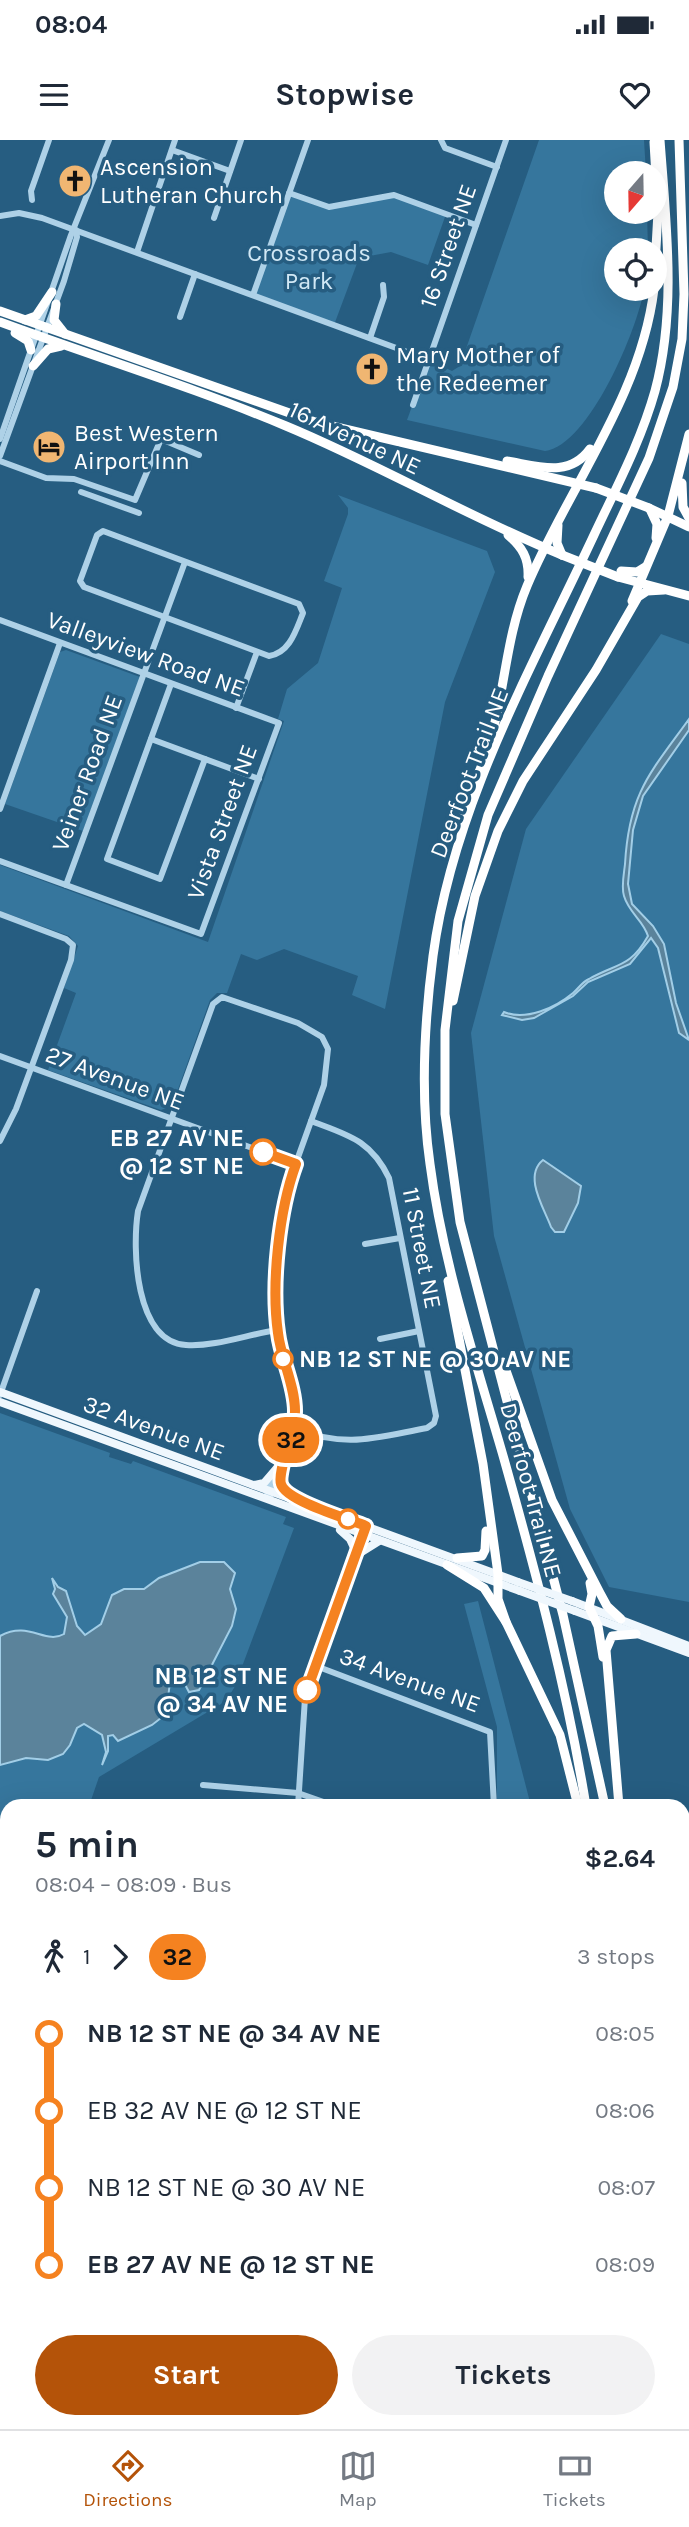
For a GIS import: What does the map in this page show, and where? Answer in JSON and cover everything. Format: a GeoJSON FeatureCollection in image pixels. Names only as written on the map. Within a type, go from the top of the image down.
{"type":"FeatureCollection","features":[{"type":"Feature","properties":{"kind":"highway"},"geometry":{"type":"LineString","coordinates":[[654,140],[656,238]]}},
{"type":"Feature","properties":{"kind":"highway","name":"Deerfoot Trail NE"},"geometry":{"type":"LineString","coordinates":[[585,1799],[551,1642],[456,1290],[435,1193],[424,1108],[425,1057],[429,994],[440,915],[470,809],[494,751],[634,450],[654,391],[664,341],[668,279],[660,140]]}},
{"type":"Feature","properties":{"kind":"highway","name":"Deerfoot Trail NE"},"geometry":{"type":"LineString","coordinates":[[603,1799],[563,1615],[460,1222],[445,1114],[445,1030],[458,921],[488,815],[554,663],[649,458],[673,387],[682,339],[684,294],[679,140]]}},
{"type":"Feature","properties":{"kind":"highway"},"geometry":{"type":"LineString","coordinates":[[681,162],[689,220]]}},
{"type":"Feature","properties":{"kind":"highway"},"geometry":{"type":"LineString","coordinates":[[24,320],[36,316],[52,292]]}},
{"type":"Feature","properties":{"kind":"highway"},"geometry":{"type":"LineString","coordinates":[[425,1057],[421,1036],[432,933],[469,795],[490,742],[509,640],[527,586],[544,548],[626,387],[642,347],[652,301]]}},
{"type":"Feature","properties":{"kind":"highway"},"geometry":{"type":"LineString","coordinates":[[56,304],[54,320],[66,336]]}},
{"type":"Feature","properties":{"kind":"highway","name":"16 Avenue NE"},"geometry":{"type":"LineString","coordinates":[[0,311],[24,320],[65,347],[284,425],[349,453],[498,528],[562,555],[620,574]]}},
{"type":"Feature","properties":{"kind":"highway"},"geometry":{"type":"LineString","coordinates":[[0,325],[25,338],[31,350]]}},
{"type":"Feature","properties":{"kind":"highway","name":"16 Avenue NE"},"geometry":{"type":"LineString","coordinates":[[0,325],[66,336],[315,422],[577,482],[649,508],[689,527]]}},
{"type":"Feature","properties":{"kind":"highway"},"geometry":{"type":"LineString","coordinates":[[33,366],[51,347],[65,347]]}},
{"type":"Feature","properties":{"kind":"highway"},"geometry":{"type":"LineString","coordinates":[[472,460],[484,457],[549,468],[571,467],[589,450],[626,387]]}},
{"type":"Feature","properties":{"kind":"highway"},"geometry":{"type":"LineString","coordinates":[[611,645],[668,516],[683,466],[689,434]]}},
{"type":"Feature","properties":{"kind":"highway"},"geometry":{"type":"LineString","coordinates":[[683,466],[681,498],[689,518]]}},
{"type":"Feature","properties":{"kind":"highway"},"geometry":{"type":"LineString","coordinates":[[570,496],[596,488]]}},
{"type":"Feature","properties":{"kind":"highway"},"geometry":{"type":"LineString","coordinates":[[649,508],[657,524],[655,547]]}},
{"type":"Feature","properties":{"kind":"highway"},"geometry":{"type":"LineString","coordinates":[[559,520],[557,539],[562,555]]}},
{"type":"Feature","properties":{"kind":"highway"},"geometry":{"type":"LineString","coordinates":[[498,528],[523,550],[529,565],[527,586]]}},
{"type":"Feature","properties":{"kind":"highway"},"geometry":{"type":"LineString","coordinates":[[620,574],[637,572],[647,566]]}},
{"type":"Feature","properties":{"kind":"highway"},"geometry":{"type":"LineString","coordinates":[[620,574],[639,583],[689,596]]}},
{"type":"Feature","properties":{"kind":"highway"},"geometry":{"type":"LineString","coordinates":[[445,1070],[463,945],[489,855],[523,780],[641,594],[650,590],[664,590]]}},
{"type":"Feature","properties":{"kind":"highway"},"geometry":{"type":"LineString","coordinates":[[435,1193],[485,1484],[498,1578],[498,1599],[506,1622]]}},
{"type":"Feature","properties":{"kind":"highway"},"geometry":{"type":"LineString","coordinates":[[491,1340],[499,1353],[552,1500],[607,1606],[621,1619]]}},
{"type":"Feature","properties":{"kind":"highway"},"geometry":{"type":"LineString","coordinates":[[457,1558],[477,1558],[485,1550],[485,1484]]}},
{"type":"Feature","properties":{"kind":"highway"},"geometry":{"type":"LineString","coordinates":[[584,1564],[592,1591],[589,1607],[595,1620],[614,1728]]}},
{"type":"Feature","properties":{"kind":"highway"},"geometry":{"type":"LineString","coordinates":[[447,1565],[484,1588],[506,1622],[541,1690],[560,1735],[576,1799]]}},
{"type":"Feature","properties":{"kind":"highway"},"geometry":{"type":"LineString","coordinates":[[619,1799],[607,1644],[616,1634],[636,1634]]}},
{"type":"Feature","properties":{"kind":"main road","name":"32 Avenue NE"},"geometry":{"type":"LineString","coordinates":[[0,1393],[254,1485],[332,1524],[447,1565],[518,1582],[689,1646]]}},
{"type":"Feature","properties":{"kind":"main road","name":"32 Avenue NE"},"geometry":{"type":"LineString","coordinates":[[0,1402],[457,1558],[520,1591],[689,1653]]}},
{"type":"Feature","properties":{"kind":"main road"},"geometry":{"type":"LineString","coordinates":[[254,1485],[264,1483],[278,1472],[286,1491],[314,1507]]}},
{"type":"Feature","properties":{"kind":"main road"},"geometry":{"type":"LineString","coordinates":[[332,1524],[350,1539],[356,1555],[379,1541]]}},
{"type":"Feature","properties":{"kind":"street"},"geometry":{"type":"LineString","coordinates":[[32,200],[31,191],[49,140]]}},
{"type":"Feature","properties":{"kind":"street"},"geometry":{"type":"LineString","coordinates":[[110,140],[76,230],[71,235],[52,292],[33,366],[0,459],[46,478],[74,480],[135,500],[161,439],[199,455]]}},
{"type":"Feature","properties":{"kind":"street"},"geometry":{"type":"LineString","coordinates":[[137,252],[176,140]]}},
{"type":"Feature","properties":{"kind":"street"},"geometry":{"type":"LineString","coordinates":[[214,218],[241,140]]}},
{"type":"Feature","properties":{"kind":"street"},"geometry":{"type":"LineString","coordinates":[[254,295],[308,140]]}},
{"type":"Feature","properties":{"kind":"street"},"geometry":{"type":"LineString","coordinates":[[441,140],[444,148],[497,167]]}},
{"type":"Feature","properties":{"kind":"street","name":"16 Street NE"},"geometry":{"type":"LineString","coordinates":[[413,405],[506,140]]}},
{"type":"Feature","properties":{"kind":"street"},"geometry":{"type":"LineString","coordinates":[[172,150],[230,171]]}},
{"type":"Feature","properties":{"kind":"street"},"geometry":{"type":"LineString","coordinates":[[289,193],[329,207],[394,195],[476,225]]}},
{"type":"Feature","properties":{"kind":"street"},"geometry":{"type":"LineString","coordinates":[[0,216],[32,215],[429,360]]}},
{"type":"Feature","properties":{"kind":"street"},"geometry":{"type":"LineString","coordinates":[[0,439],[31,350],[56,304],[77,237],[76,230]]}},
{"type":"Feature","properties":{"kind":"street"},"geometry":{"type":"LineString","coordinates":[[180,317],[195,274]]}},
{"type":"Feature","properties":{"kind":"street"},"geometry":{"type":"LineString","coordinates":[[370,338],[384,297],[383,285]]}},
{"type":"Feature","properties":{"kind":"street"},"geometry":{"type":"LineString","coordinates":[[81,492],[139,513]]}},
{"type":"Feature","properties":{"kind":"street"},"geometry":{"type":"LineString","coordinates":[[101,531],[301,606],[303,612],[288,645],[273,656],[164,617],[84,587],[80,581],[97,535],[101,531]]}},
{"type":"Feature","properties":{"kind":"street","name":"Veiner Road NE"},"geometry":{"type":"LineString","coordinates":[[66,885],[185,562]]}},
{"type":"Feature","properties":{"kind":"street","name":"Valleyview Road NE"},"geometry":{"type":"LineString","coordinates":[[0,620],[279,723]]}},
{"type":"Feature","properties":{"kind":"street"},"geometry":{"type":"LineString","coordinates":[[0,808],[60,643]]}},
{"type":"Feature","properties":{"kind":"street"},"geometry":{"type":"LineString","coordinates":[[236,708],[257,652]]}},
{"type":"Feature","properties":{"kind":"street"},"geometry":{"type":"LineString","coordinates":[[171,684],[107,859],[160,879],[205,759]]}},
{"type":"Feature","properties":{"kind":"street","name":"Vista Street NE"},"geometry":{"type":"LineString","coordinates":[[66,885],[201,934],[279,723]]}},
{"type":"Feature","properties":{"kind":"street"},"geometry":{"type":"LineString","coordinates":[[151,739],[259,779]]}},
{"type":"Feature","properties":{"kind":"street"},"geometry":{"type":"LineString","coordinates":[[0,861],[66,885]]}},
{"type":"Feature","properties":{"kind":"street"},"geometry":{"type":"LineString","coordinates":[[0,914],[66,939],[73,945],[71,960],[32,1068],[0,1141]]}},
{"type":"Feature","properties":{"kind":"street"},"geometry":{"type":"LineString","coordinates":[[269,1494],[294,1429],[295,1408],[277,1330],[282,1215],[296,1164],[324,1085],[328,1049],[322,1037],[298,1023],[227,998],[218,998],[170,1119],[145,1187],[136,1221],[142,1296],[148,1319],[167,1339],[185,1345],[277,1330]]}},
{"type":"Feature","properties":{"kind":"street","name":"27 Avenue NE"},"geometry":{"type":"LineString","coordinates":[[0,1056],[296,1164]]}},
{"type":"Feature","properties":{"kind":"street","name":"11 Street NE"},"geometry":{"type":"LineString","coordinates":[[294,1429],[328,1440],[350,1442],[427,1428],[434,1423],[435,1410],[389,1178],[376,1156],[356,1138],[311,1121]]}},
{"type":"Feature","properties":{"kind":"street"},"geometry":{"type":"LineString","coordinates":[[366,1244],[400,1238]]}},
{"type":"Feature","properties":{"kind":"street"},"geometry":{"type":"LineString","coordinates":[[0,1393],[37,1291]]}},
{"type":"Feature","properties":{"kind":"street"},"geometry":{"type":"LineString","coordinates":[[380,1339],[419,1331]]}},
{"type":"Feature","properties":{"kind":"street"},"geometry":{"type":"LineString","coordinates":[[298,1799],[302,1716],[316,1666],[366,1526]]}},
{"type":"Feature","properties":{"kind":"street","name":"34 Avenue NE"},"geometry":{"type":"LineString","coordinates":[[316,1666],[490,1732],[494,1799]]}},
{"type":"Feature","properties":{"kind":"street"},"geometry":{"type":"LineString","coordinates":[[203,1785],[298,1793],[315,1799]]}},
{"type":"Feature","properties":{"kind":"green space"},"geometry":{"type":"Polygon","coordinates":[[[539,140],[644,140],[645,161],[604,161],[604,224],[647,224],[648,238],[604,238],[604,301],[641,301],[622,356],[609,383],[578,429],[562,444],[545,451],[407,420],[429,360],[452,371],[460,366],[539,140]]]}},
{"type":"Feature","properties":{"kind":"green space","name":"Crossroads Park"},"geometry":{"type":"Polygon","coordinates":[[[289,193],[329,207],[389,195],[446,214],[428,265],[391,252],[359,258],[334,325],[254,295],[289,193]]]}},
{"type":"Feature","properties":{"kind":"green space"},"geometry":{"type":"Polygon","coordinates":[[[338,495],[487,551],[495,572],[445,702],[385,1009],[352,995],[358,976],[284,949],[257,960],[241,954],[227,993],[217,993],[210,1000],[172,1106],[161,1110],[48,1070],[76,993],[64,988],[78,946],[69,936],[0,911],[0,865],[208,942],[284,721],[278,719],[287,689],[318,663],[342,588],[324,581],[348,514],[348,508],[338,495]]]}},
{"type":"Feature","properties":{"kind":"green space"},"geometry":{"type":"Polygon","coordinates":[[[661,634],[689,644],[689,1602],[609,1587],[570,1509],[494,1236],[471,1033],[526,829],[661,634]]]}},
{"type":"Feature","properties":{"kind":"green space"},"geometry":{"type":"Polygon","coordinates":[[[66,650],[140,677],[83,831],[5,804],[60,652],[66,650]]]}},
{"type":"Feature","properties":{"kind":"green space"},"geometry":{"type":"Polygon","coordinates":[[[0,1413],[110,1453],[109,1457],[131,1464],[133,1461],[286,1517],[283,1524],[294,1528],[234,1688],[226,1701],[99,1777],[91,1799],[0,1799],[0,1413]]]}},
{"type":"Feature","properties":{"kind":"green space"},"geometry":{"type":"Polygon","coordinates":[[[478,1601],[529,1799],[497,1799],[497,1727],[464,1604],[478,1601]]]}},
{"type":"Feature","properties":{"kind":"shaded area"},"geometry":{"type":"Polygon","coordinates":[[[689,719],[689,730],[643,796],[633,830],[628,884],[632,904],[653,926],[664,944],[676,1003],[689,1040],[679,1033],[658,948],[651,938],[630,964],[588,982],[573,996],[534,1018],[522,1020],[502,1015],[504,1012],[531,1014],[549,1008],[573,993],[587,980],[629,959],[648,936],[624,896],[627,840],[631,819],[644,785],[689,719]]]}},
{"type":"Feature","properties":{"kind":"shaded area"},"geometry":{"type":"Polygon","coordinates":[[[543,1160],[581,1186],[578,1203],[564,1232],[555,1232],[551,1227],[537,1192],[535,1175],[543,1160]]]}},
{"type":"Feature","properties":{"kind":"shaded area"},"geometry":{"type":"Polygon","coordinates":[[[200,1562],[224,1562],[235,1573],[230,1589],[236,1609],[232,1626],[199,1690],[189,1692],[182,1679],[170,1682],[166,1714],[152,1725],[118,1741],[113,1735],[108,1736],[108,1751],[102,1765],[106,1752],[102,1735],[84,1724],[77,1728],[63,1754],[48,1760],[26,1758],[0,1765],[0,1636],[20,1630],[50,1637],[64,1634],[67,1617],[53,1594],[55,1589],[52,1578],[58,1587],[66,1591],[77,1626],[85,1635],[101,1624],[112,1595],[124,1589],[144,1589],[159,1578],[200,1562]]]}},
{"type":"Feature","properties":{"kind":"bus line","name":"32"},"geometry":{"type":"LineString","coordinates":[[263,1152],[296,1164],[284,1199],[277,1302],[280,1350],[295,1408],[294,1429],[280,1474],[281,1484],[289,1494],[314,1507],[366,1526],[307,1690]]}},
{"type":"Feature","properties":{"kind":"place","name":"Ascension Lutheran Church"},"geometry":{"type":"Point","coordinates":[75,181]}},
{"type":"Feature","properties":{"kind":"place","name":"Mary Mother of the Redeemer"},"geometry":{"type":"Point","coordinates":[372,369]}},
{"type":"Feature","properties":{"kind":"place","name":"Best Western Airport Inn"},"geometry":{"type":"Point","coordinates":[49,447]}},
{"type":"Feature","properties":{"kind":"place","name":"EB 27 AV NE @ 12 ST NE"},"geometry":{"type":"Point","coordinates":[263,1152]}},
{"type":"Feature","properties":{"kind":"place","name":"NB 12 ST NE @ 30 AV NE"},"geometry":{"type":"Point","coordinates":[283,1359]}},
{"type":"Feature","properties":{"kind":"place","name":"NB 12 ST NE @ 34 AV NE"},"geometry":{"type":"Point","coordinates":[307,1690]}}]}
